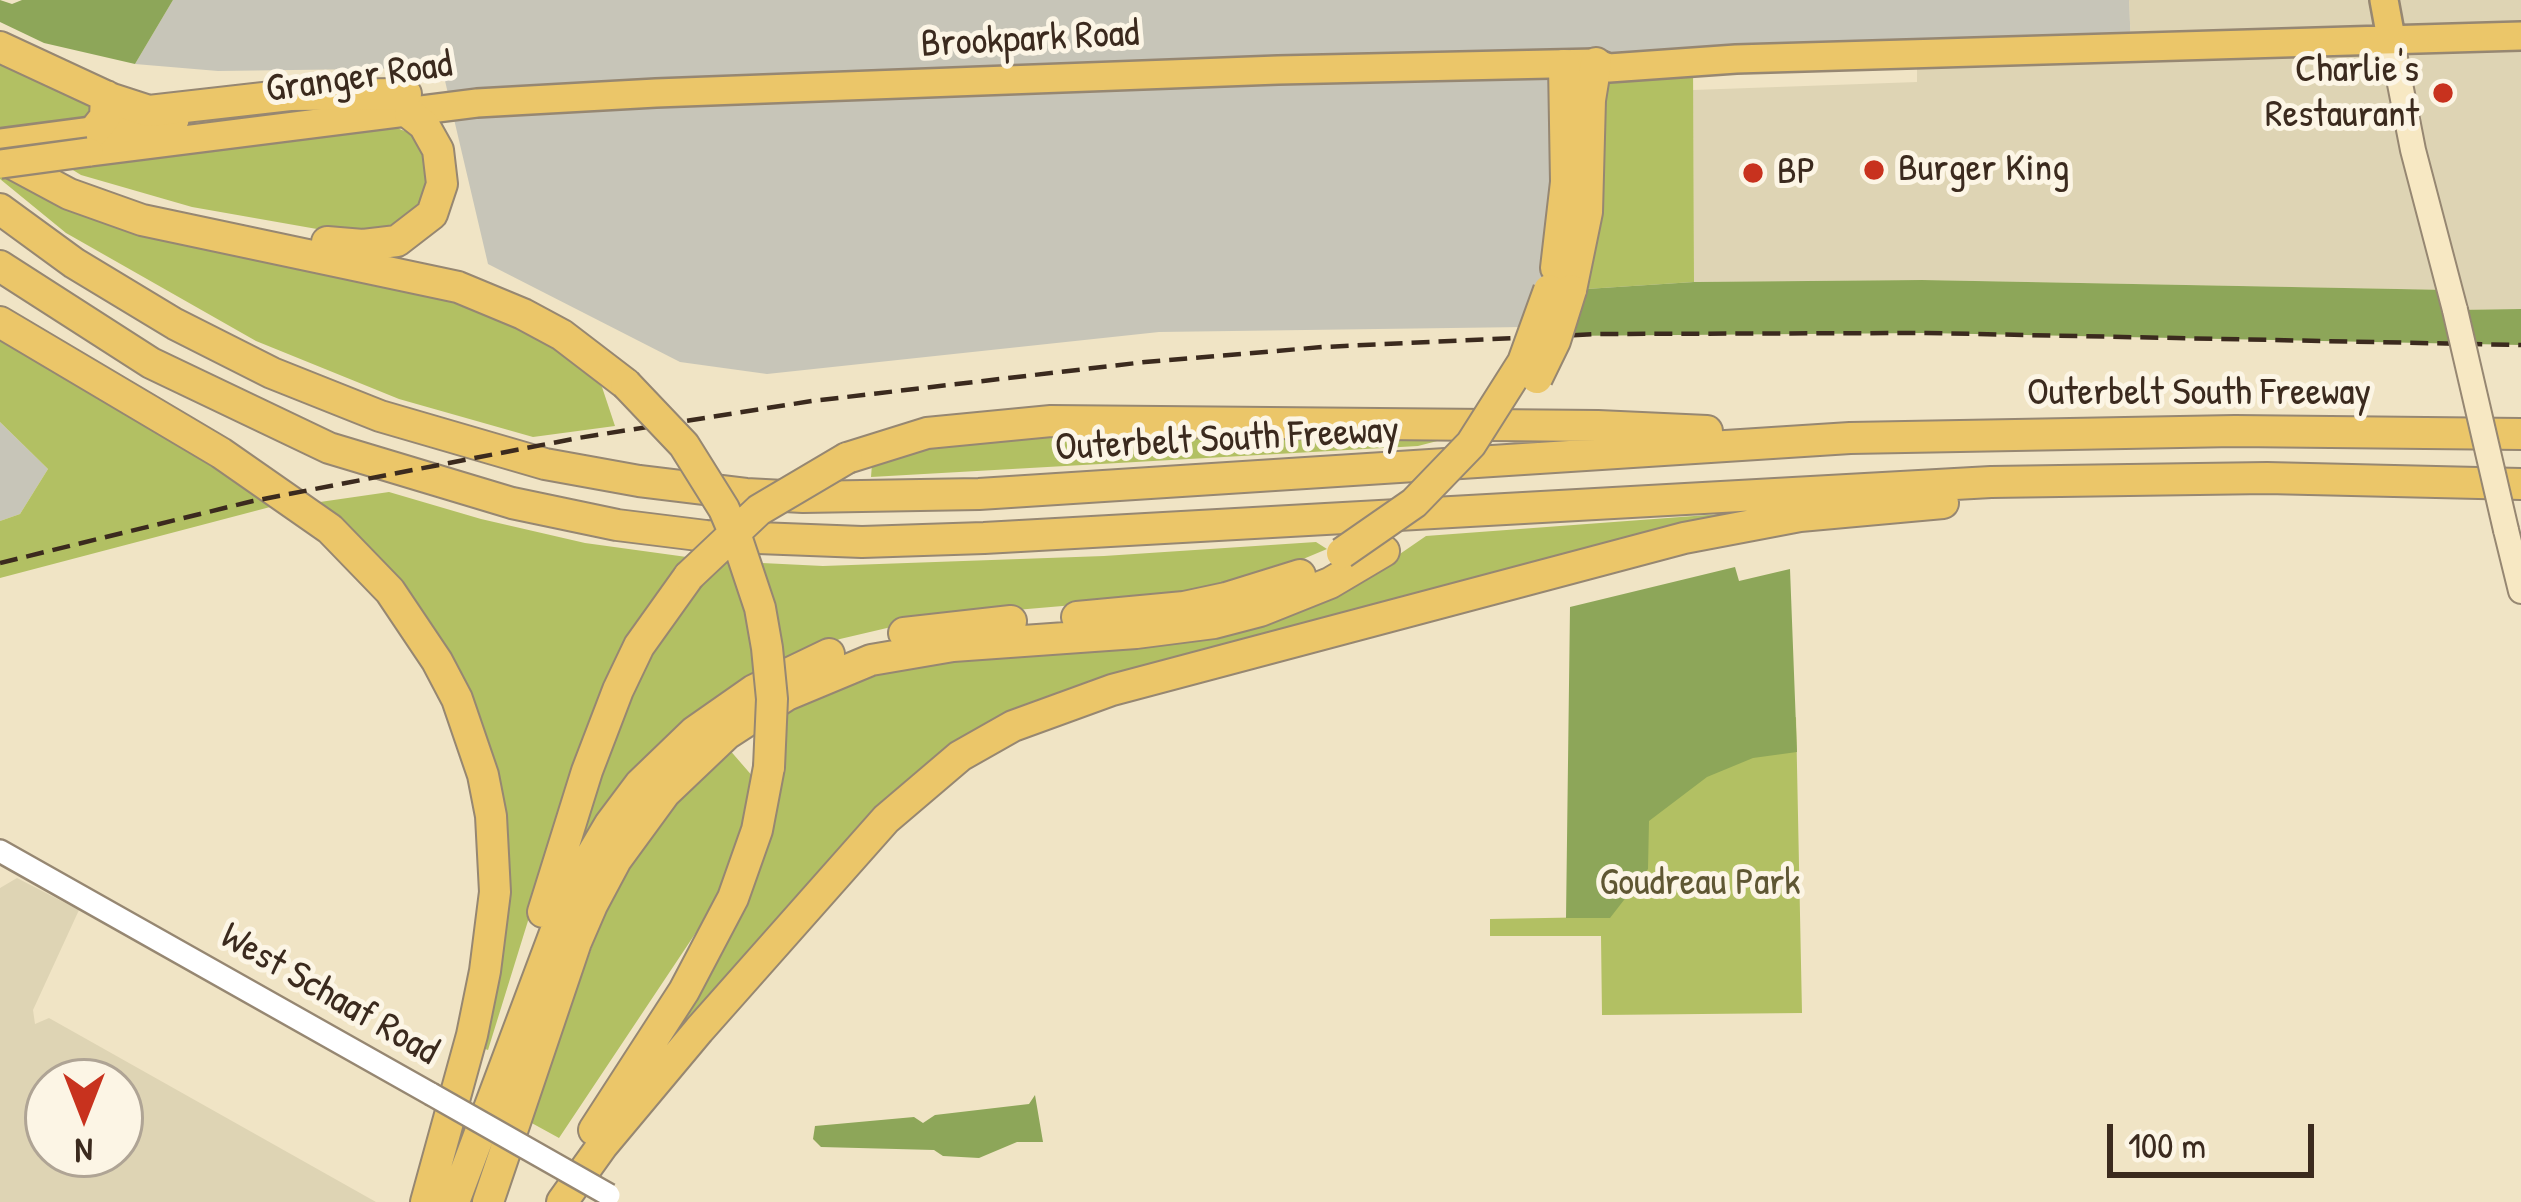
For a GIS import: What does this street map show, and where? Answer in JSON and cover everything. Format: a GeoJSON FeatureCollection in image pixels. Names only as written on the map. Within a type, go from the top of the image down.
{"type":"FeatureCollection","features":[{"type":"Feature","properties":{"kind":"highway"},"geometry":{"type":"LineString","coordinates":[[0,47],[140,109],[159,111],[290,95],[408,104],[432,136],[442,184],[439,201],[424,224],[397,241],[346,245],[224,225],[172,227]]}},
{"type":"Feature","properties":{"kind":"highway"},"geometry":{"type":"LineString","coordinates":[[454,1202],[563,909],[590,855],[640,784],[668,755],[754,690],[815,659],[908,632],[953,624],[1184,607],[1284,580],[1342,553],[1414,503],[1471,444],[1523,362],[1560,290],[1587,212],[1590,100],[1596,63]]}},
{"type":"Feature","properties":{"kind":"highway"},"geometry":{"type":"LineString","coordinates":[[488,1202],[576,942],[608,875],[664,793],[742,723],[787,695],[871,660],[953,646],[1136,633],[1214,623],[1260,611],[1330,583],[1384,551],[1453,494],[1513,422],[1547,359],[1560,290],[1564,65]]}},
{"type":"Feature","properties":{"kind":"highway"},"geometry":{"type":"LineString","coordinates":[[92,141],[105,118],[106,96]]}},
{"type":"Feature","properties":{"kind":"highway"},"geometry":{"type":"LineString","coordinates":[[0,160],[69,194],[172,227],[458,287],[524,314],[562,335],[626,384],[684,445],[724,509],[760,608],[767,648],[772,699],[769,767],[757,830],[712,941],[550,1202]]}},
{"type":"Feature","properties":{"kind":"highway","name":"Outerbelt South Freeway"},"geometry":{"type":"LineString","coordinates":[[0,208],[132,299],[229,352],[318,392],[471,446],[688,488],[803,497],[979,494],[1850,438],[2212,431],[2521,434]]}},
{"type":"Feature","properties":{"kind":"highway"},"geometry":{"type":"LineString","coordinates":[[0,266],[151,363],[329,448],[512,503],[616,525],[706,536],[809,542],[922,541],[1851,487],[2170,480],[2521,484]]}},
{"type":"Feature","properties":{"kind":"highway"},"geometry":{"type":"LineString","coordinates":[[0,322],[221,453],[330,529],[416,626],[457,699],[484,775],[494,892],[472,1035],[426,1202]]}},
{"type":"Feature","properties":{"kind":"highway"},"geometry":{"type":"LineString","coordinates":[[478,1131],[513,1001],[603,725],[639,646],[689,576],[759,510],[848,458],[927,433],[1051,421],[1598,426],[1850,438]]}},
{"type":"Feature","properties":{"kind":"highway"},"geometry":{"type":"LineString","coordinates":[[562,1202],[602,1146],[699,1030],[886,819],[960,756],[1018,723],[1112,689],[1717,530],[1800,516],[2170,480]]}},
{"type":"Feature","properties":{"kind":"main road"},"geometry":{"type":"LineString","coordinates":[[2384,0],[2413,150],[2521,591]]}},
{"type":"Feature","properties":{"kind":"main road","name":"Brookpark Road"},"geometry":{"type":"LineString","coordinates":[[477,103],[1163,73],[1596,63],[1609,68],[1736,59],[2521,36]]}},
{"type":"Feature","properties":{"kind":"main road","name":"Granger Road"},"geometry":{"type":"LineString","coordinates":[[0,160],[92,141],[408,104],[477,103]]}},
{"type":"Feature","properties":{"kind":"main road","name":"Granger Road"},"geometry":{"type":"LineString","coordinates":[[0,143],[62,135],[92,141]]}},
{"type":"Feature","properties":{"kind":"street","name":"West Schaaf Road"},"geometry":{"type":"LineString","coordinates":[[2,858],[615,1198]]}},
{"type":"Feature","properties":{"kind":"shaded area"},"geometry":{"type":"Polygon","coordinates":[[[173,0],[2129,0],[2131,46],[1609,68],[1557,182],[1545,268],[1524,327],[1159,332],[767,374],[680,362],[488,264],[442,68],[218,71],[135,64],[173,0]]]}},
{"type":"Feature","properties":{"kind":"shaded area"},"geometry":{"type":"Polygon","coordinates":[[[2129,0],[2521,0],[2521,309],[2455,310],[2449,290],[1922,280],[1694,282],[1693,90],[1917,82],[1917,53],[2131,46],[2129,0]]]}},
{"type":"Feature","properties":{"kind":"shaded area"},"geometry":{"type":"Polygon","coordinates":[[[0,422],[48,469],[20,514],[0,521],[0,422]]]}},
{"type":"Feature","properties":{"kind":"shaded area"},"geometry":{"type":"Polygon","coordinates":[[[17,878],[79,910],[33,1010],[35,1024],[49,1018],[120,1058],[24,1058],[24,1178],[144,1178],[144,1071],[376,1202],[0,1202],[0,888],[17,878]]]}},
{"type":"Feature","properties":{"kind":"green space"},"geometry":{"type":"Polygon","coordinates":[[[0,0],[12,4],[22,0],[173,0],[135,64],[44,43],[0,22],[0,0]]]}},
{"type":"Feature","properties":{"kind":"green space"},"geometry":{"type":"Polygon","coordinates":[[[1693,60],[1694,282],[1571,290],[1596,63],[1693,60]]]}},
{"type":"Feature","properties":{"kind":"green space"},"geometry":{"type":"Polygon","coordinates":[[[0,61],[137,95],[234,96],[234,102],[0,130],[0,61]]]}},
{"type":"Feature","properties":{"kind":"green space"},"geometry":{"type":"Polygon","coordinates":[[[392,126],[412,134],[428,151],[433,182],[414,220],[368,238],[192,207],[81,175],[68,167],[392,126]]]}},
{"type":"Feature","properties":{"kind":"green space"},"geometry":{"type":"Polygon","coordinates":[[[15,173],[428,291],[495,316],[567,354],[602,387],[615,426],[533,437],[399,399],[256,341],[66,233],[0,179],[0,175],[15,173]]]}},
{"type":"Feature","properties":{"kind":"green space"},"geometry":{"type":"Polygon","coordinates":[[[1922,280],[2450,290],[2455,310],[2521,309],[2521,345],[1926,333],[1557,336],[1571,290],[1694,282],[1922,280]]]}},
{"type":"Feature","properties":{"kind":"green space"},"geometry":{"type":"Polygon","coordinates":[[[0,322],[293,501],[0,578],[0,521],[20,514],[48,469],[0,422],[0,322]]]}},
{"type":"Feature","properties":{"kind":"green space"},"geometry":{"type":"Polygon","coordinates":[[[990,434],[1445,439],[1418,446],[871,477],[872,464],[908,450],[990,434]]]}},
{"type":"Feature","properties":{"kind":"green space"},"geometry":{"type":"Polygon","coordinates":[[[389,492],[585,543],[694,558],[571,782],[488,1050],[482,1048],[492,761],[313,503],[389,492]]]}},
{"type":"Feature","properties":{"kind":"green space"},"geometry":{"type":"Polygon","coordinates":[[[1721,514],[1722,524],[992,728],[643,1087],[678,1021],[786,708],[847,680],[1362,580],[1426,536],[1721,514]]]}},
{"type":"Feature","properties":{"kind":"green space"},"geometry":{"type":"Polygon","coordinates":[[[1316,542],[1327,549],[1265,575],[1156,598],[934,617],[840,639],[783,663],[762,563],[823,566],[1104,556],[1316,542]]]}},
{"type":"Feature","properties":{"kind":"green space"},"geometry":{"type":"Polygon","coordinates":[[[726,555],[750,630],[757,673],[565,863],[615,717],[662,630],[726,555]]]}},
{"type":"Feature","properties":{"kind":"green space"},"geometry":{"type":"Polygon","coordinates":[[[1735,567],[1739,581],[1790,569],[1797,752],[1753,758],[1707,777],[1649,821],[1648,869],[1610,918],[1566,918],[1570,607],[1735,567]]]}},
{"type":"Feature","properties":{"kind":"green space","name":"Goudreau Park"},"geometry":{"type":"Polygon","coordinates":[[[1796,717],[1802,1013],[1602,1015],[1601,936],[1490,936],[1490,919],[1600,917],[1603,793],[1796,717]]]}},
{"type":"Feature","properties":{"kind":"green space"},"geometry":{"type":"Polygon","coordinates":[[[728,748],[754,778],[742,836],[726,879],[703,922],[559,1138],[528,1121],[607,906],[664,812],[728,748]]]}},
{"type":"Feature","properties":{"kind":"green space"},"geometry":{"type":"Polygon","coordinates":[[[1035,1095],[1043,1142],[1017,1142],[979,1158],[943,1156],[934,1150],[821,1147],[813,1139],[815,1126],[914,1117],[923,1123],[935,1115],[1029,1104],[1035,1095]]]}},
{"type":"Feature","properties":{"kind":"railway"},"geometry":{"type":"LineString","coordinates":[[0,563],[253,501],[578,438],[812,401],[1145,362],[1323,347],[1599,334],[1926,333],[2521,345]]}},
{"type":"Feature","properties":{"kind":"place","name":"Charlie's Restaurant"},"geometry":{"type":"Point","coordinates":[2443,93]}},
{"type":"Feature","properties":{"kind":"place","name":"Burger King"},"geometry":{"type":"Point","coordinates":[1874,170]}},
{"type":"Feature","properties":{"kind":"place","name":"BP"},"geometry":{"type":"Point","coordinates":[1753,173]}}]}
